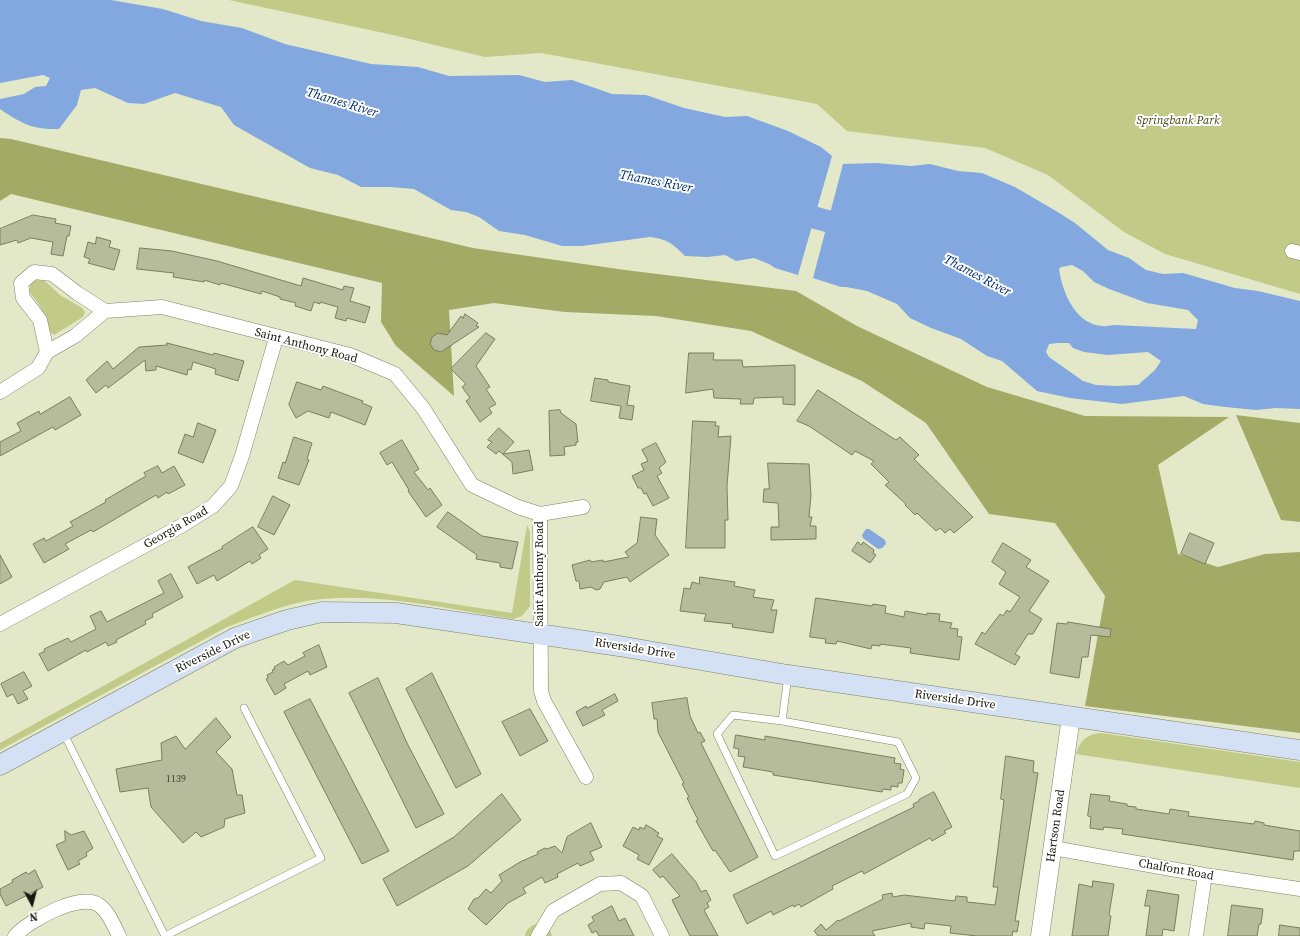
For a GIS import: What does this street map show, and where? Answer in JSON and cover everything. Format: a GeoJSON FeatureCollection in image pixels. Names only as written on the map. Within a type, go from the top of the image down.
{"type":"FeatureCollection","features":[{"type":"Feature","properties":{"kind":"main road","name":"Riverside Drive"},"geometry":{"type":"LineString","coordinates":[[0,764],[235,638],[287,620],[322,612],[396,613],[619,646],[788,675],[1300,750]]}},
{"type":"Feature","properties":{"kind":"street"},"geometry":{"type":"LineString","coordinates":[[0,392],[38,368],[47,352],[75,336],[105,311],[76,293],[52,274],[34,272],[21,283],[23,298],[40,320],[47,352]]}},
{"type":"Feature","properties":{"kind":"street","name":"Saint Anthony Road"},"geometry":{"type":"LineString","coordinates":[[105,311],[162,307],[276,338],[350,355],[395,374],[423,408],[472,485],[518,508],[540,514],[583,507]]}},
{"type":"Feature","properties":{"kind":"street","name":"Georgia Road"},"geometry":{"type":"LineString","coordinates":[[0,624],[181,526],[213,506],[231,486],[242,456],[276,338]]}},
{"type":"Feature","properties":{"kind":"street","name":"Saint Anthony Road"},"geometry":{"type":"LineString","coordinates":[[540,514],[541,691],[544,701],[586,777]]}},
{"type":"Feature","properties":{"kind":"street","name":"Hartson Road"},"geometry":{"type":"LineString","coordinates":[[1040,936],[1071,717]]}},
{"type":"Feature","properties":{"kind":"street","name":"Chalfont Road"},"geometry":{"type":"LineString","coordinates":[[1053,848],[1206,875],[1300,889]]}},
{"type":"Feature","properties":{"kind":"street"},"geometry":{"type":"LineString","coordinates":[[1196,936],[1206,875]]}},
{"type":"Feature","properties":{"kind":"street"},"geometry":{"type":"LineString","coordinates":[[538,936],[553,911],[600,884],[621,882],[642,896],[662,936]]}},
{"type":"Feature","properties":{"kind":"street"},"geometry":{"type":"LineString","coordinates":[[16,936],[19,932],[45,916],[74,902],[98,904],[107,913],[119,936]]}},
{"type":"Feature","properties":{"kind":"lane"},"geometry":{"type":"LineString","coordinates":[[782,721],[788,675]]}},
{"type":"Feature","properties":{"kind":"lane"},"geometry":{"type":"LineString","coordinates":[[62,731],[165,936],[321,858],[244,708]]}},
{"type":"Feature","properties":{"kind":"lane"},"geometry":{"type":"LineString","coordinates":[[733,715],[782,721],[898,742],[916,778],[907,794],[774,856],[717,734],[733,715]]}},
{"type":"Feature","properties":{"kind":"green space","name":"Springbank Park"},"geometry":{"type":"Polygon","coordinates":[[[229,0],[1300,0],[1300,294],[1165,254],[1124,232],[1048,175],[985,148],[847,131],[817,104],[541,53],[485,57],[393,35],[229,0]]]}},
{"type":"Feature","properties":{"kind":"green space"},"geometry":{"type":"Polygon","coordinates":[[[0,138],[11,139],[473,248],[625,270],[796,291],[857,326],[987,387],[1085,416],[1229,417],[1158,465],[1178,554],[1218,567],[1265,554],[1300,552],[1300,733],[1085,706],[1105,596],[1055,523],[989,514],[926,423],[862,381],[751,331],[656,316],[565,312],[494,303],[449,310],[454,396],[396,346],[381,322],[382,283],[11,194],[0,201],[0,138]]]}},
{"type":"Feature","properties":{"kind":"green space"},"geometry":{"type":"Polygon","coordinates":[[[35,280],[45,281],[60,295],[82,308],[85,312],[83,317],[54,335],[50,332],[43,311],[30,293],[30,285],[35,280]]]}},
{"type":"Feature","properties":{"kind":"green space"},"geometry":{"type":"Polygon","coordinates":[[[1236,415],[1300,423],[1300,522],[1281,520],[1236,415]]]}},
{"type":"Feature","properties":{"kind":"green space"},"geometry":{"type":"Polygon","coordinates":[[[527,525],[530,532],[530,606],[522,616],[513,619],[433,606],[377,599],[322,599],[288,605],[225,628],[0,750],[0,743],[295,580],[512,613],[527,525]]]}},
{"type":"Feature","properties":{"kind":"green space"},"geometry":{"type":"Polygon","coordinates":[[[1101,733],[1300,762],[1300,788],[1076,754],[1082,741],[1088,736],[1101,733]]]}},
{"type":"Feature","properties":{"kind":"green space"},"geometry":{"type":"Polygon","coordinates":[[[541,923],[549,927],[552,936],[525,936],[528,928],[541,923]]]}},
{"type":"Feature","properties":{"kind":"water"},"geometry":{"type":"Polygon","coordinates":[[[0,0],[111,0],[163,9],[201,21],[242,28],[285,44],[371,64],[418,67],[449,76],[519,75],[545,82],[572,80],[612,94],[646,95],[684,108],[725,117],[747,116],[788,131],[821,147],[832,156],[798,275],[775,268],[754,258],[736,261],[725,255],[707,257],[685,256],[670,243],[661,239],[650,237],[582,246],[562,246],[525,235],[499,231],[479,217],[466,212],[451,210],[414,189],[361,187],[338,175],[310,168],[234,125],[221,107],[175,93],[144,104],[128,103],[95,88],[81,90],[77,105],[59,129],[41,128],[27,125],[0,109],[0,99],[24,94],[35,87],[46,86],[50,78],[43,75],[0,83],[0,0]]]}},
{"type":"Feature","properties":{"kind":"water"},"geometry":{"type":"Polygon","coordinates":[[[876,163],[911,166],[930,164],[958,171],[982,173],[1015,187],[1056,211],[1075,223],[1108,250],[1129,258],[1146,270],[1163,274],[1183,273],[1235,288],[1258,291],[1300,301],[1300,409],[1276,408],[1256,410],[1225,407],[1203,404],[1184,396],[1122,404],[1070,398],[1037,391],[1002,361],[987,356],[961,339],[931,328],[910,318],[897,304],[867,291],[841,287],[813,278],[843,164],[876,163]],[[1072,265],[1061,267],[1059,269],[1064,291],[1075,310],[1092,324],[1102,326],[1114,325],[1196,329],[1198,320],[1188,310],[1147,303],[1109,289],[1094,282],[1083,271],[1072,265]],[[1069,343],[1049,344],[1046,352],[1049,357],[1083,381],[1096,385],[1138,385],[1155,370],[1161,361],[1148,352],[1108,355],[1084,352],[1073,348],[1069,343]]]}},
{"type":"Feature","properties":{"kind":"water"},"geometry":{"type":"Polygon","coordinates":[[[866,529],[869,529],[885,540],[886,544],[882,548],[878,549],[863,538],[862,535],[866,529]]]}},
{"type":"Feature","properties":{"kind":"building"},"geometry":{"type":"Polygon","coordinates":[[[33,215],[56,219],[55,223],[71,226],[69,236],[67,236],[63,256],[51,254],[53,242],[31,238],[18,243],[17,240],[0,245],[0,229],[33,215]]]}},
{"type":"Feature","properties":{"kind":"building"},"geometry":{"type":"Polygon","coordinates":[[[97,237],[111,241],[109,247],[120,250],[114,270],[88,263],[90,259],[84,257],[88,242],[95,244],[97,237]]]}},
{"type":"Feature","properties":{"kind":"building"},"geometry":{"type":"Polygon","coordinates":[[[140,248],[172,251],[217,261],[301,286],[303,278],[343,290],[344,286],[354,288],[350,301],[370,307],[365,323],[347,318],[346,321],[335,318],[338,307],[320,302],[320,304],[314,302],[311,311],[295,306],[296,303],[280,299],[280,297],[262,291],[261,294],[221,283],[220,285],[204,280],[204,282],[173,277],[174,273],[137,269],[140,248]]]}},
{"type":"Feature","properties":{"kind":"building"},"geometry":{"type":"Polygon","coordinates":[[[465,314],[478,323],[476,326],[479,327],[441,352],[434,350],[430,344],[432,337],[438,333],[447,335],[461,316],[463,318],[465,314]]]}},
{"type":"Feature","properties":{"kind":"building"},"geometry":{"type":"Polygon","coordinates":[[[486,333],[495,339],[476,366],[490,387],[486,389],[496,404],[489,408],[492,413],[480,422],[466,401],[470,398],[462,387],[466,384],[451,369],[486,333]]]}},
{"type":"Feature","properties":{"kind":"building"},"geometry":{"type":"Polygon","coordinates":[[[167,343],[213,355],[214,353],[244,361],[238,381],[215,374],[216,369],[193,362],[191,370],[188,369],[187,375],[156,366],[156,370],[146,371],[145,360],[108,388],[106,385],[96,393],[86,380],[107,361],[113,369],[139,347],[167,345],[167,343]]]}},
{"type":"Feature","properties":{"kind":"building"},"geometry":{"type":"Polygon","coordinates":[[[689,353],[714,353],[713,360],[742,360],[743,367],[795,365],[795,405],[783,404],[783,397],[754,398],[753,404],[740,404],[741,399],[714,398],[713,389],[686,393],[689,353]]]}},
{"type":"Feature","properties":{"kind":"building"},"geometry":{"type":"Polygon","coordinates":[[[595,378],[630,386],[627,405],[634,406],[632,420],[619,418],[621,406],[591,401],[595,378]]]}},
{"type":"Feature","properties":{"kind":"building"},"geometry":{"type":"Polygon","coordinates":[[[297,382],[321,390],[323,386],[363,401],[362,403],[372,407],[365,425],[331,412],[329,418],[308,411],[296,418],[289,405],[297,382]]]}},
{"type":"Feature","properties":{"kind":"building"},"geometry":{"type":"Polygon","coordinates":[[[818,390],[896,440],[900,437],[919,455],[914,459],[973,517],[954,533],[950,529],[945,533],[940,528],[936,531],[917,513],[915,515],[905,505],[906,504],[885,485],[889,482],[871,464],[874,461],[855,451],[852,455],[809,426],[797,421],[818,390]]]}},
{"type":"Feature","properties":{"kind":"building"},"geometry":{"type":"Polygon","coordinates":[[[70,397],[81,415],[55,430],[53,427],[0,456],[0,442],[21,431],[17,423],[39,411],[40,414],[70,397]]]}},
{"type":"Feature","properties":{"kind":"building"},"geometry":{"type":"Polygon","coordinates":[[[560,410],[561,413],[576,424],[578,442],[576,442],[576,445],[564,447],[565,455],[550,456],[549,411],[560,410]]]}},
{"type":"Feature","properties":{"kind":"building"},"geometry":{"type":"Polygon","coordinates":[[[693,421],[716,422],[715,426],[719,426],[718,437],[731,436],[727,486],[728,520],[725,520],[725,548],[686,548],[693,421]]]}},
{"type":"Feature","properties":{"kind":"building"},"geometry":{"type":"Polygon","coordinates":[[[198,423],[216,430],[203,463],[178,453],[185,434],[193,437],[198,423]]]}},
{"type":"Feature","properties":{"kind":"building"},"geometry":{"type":"Polygon","coordinates":[[[499,428],[514,442],[503,454],[529,450],[533,470],[513,474],[512,462],[499,451],[496,454],[487,447],[492,442],[488,440],[499,428]]]}},
{"type":"Feature","properties":{"kind":"building"},"geometry":{"type":"Polygon","coordinates":[[[294,437],[312,443],[307,459],[309,460],[299,485],[278,478],[294,437]]]}},
{"type":"Feature","properties":{"kind":"building"},"geometry":{"type":"Polygon","coordinates":[[[402,440],[419,469],[414,472],[428,490],[430,488],[442,505],[426,517],[408,491],[409,490],[392,462],[387,465],[380,453],[402,440]]]}},
{"type":"Feature","properties":{"kind":"building"},"geometry":{"type":"Polygon","coordinates":[[[656,443],[666,462],[659,468],[662,473],[657,476],[669,498],[653,506],[646,493],[644,494],[641,488],[638,488],[632,476],[644,470],[641,464],[648,461],[642,450],[656,443]]]}},
{"type":"Feature","properties":{"kind":"building"},"geometry":{"type":"Polygon","coordinates":[[[768,463],[809,464],[811,495],[809,517],[812,517],[810,526],[816,526],[816,539],[771,540],[771,527],[779,527],[778,503],[763,502],[764,489],[769,489],[768,463]]]}},
{"type":"Feature","properties":{"kind":"building"},"geometry":{"type":"Polygon","coordinates":[[[158,466],[162,473],[174,466],[185,485],[168,494],[167,492],[158,498],[156,495],[93,532],[91,530],[65,544],[69,549],[44,563],[33,544],[44,538],[46,541],[73,526],[70,522],[106,502],[105,500],[146,476],[144,473],[158,466]]]}},
{"type":"Feature","properties":{"kind":"building"},"geometry":{"type":"Polygon","coordinates":[[[273,496],[290,505],[274,535],[258,527],[273,496]]]}},
{"type":"Feature","properties":{"kind":"building"},"geometry":{"type":"Polygon","coordinates":[[[448,512],[482,536],[518,542],[512,569],[500,567],[500,563],[476,559],[477,555],[437,527],[448,512]]]}},
{"type":"Feature","properties":{"kind":"building"},"geometry":{"type":"Polygon","coordinates":[[[641,517],[657,519],[655,535],[669,555],[630,582],[627,577],[604,582],[600,589],[596,590],[591,587],[580,589],[579,581],[576,581],[572,565],[590,560],[591,562],[603,560],[603,562],[629,557],[625,552],[637,543],[641,517]]]}},
{"type":"Feature","properties":{"kind":"building"},"geometry":{"type":"Polygon","coordinates":[[[253,527],[268,549],[259,555],[261,558],[252,564],[250,561],[217,581],[214,575],[197,584],[188,567],[223,548],[222,547],[253,527]]]}},
{"type":"Feature","properties":{"kind":"building"},"geometry":{"type":"Polygon","coordinates":[[[1190,533],[1214,543],[1205,564],[1181,554],[1190,533]]]}},
{"type":"Feature","properties":{"kind":"building"},"geometry":{"type":"Polygon","coordinates":[[[858,542],[861,545],[863,542],[874,550],[873,553],[876,555],[870,563],[852,551],[858,542]]]}},
{"type":"Feature","properties":{"kind":"building"},"geometry":{"type":"Polygon","coordinates":[[[1003,543],[1031,560],[1026,567],[1049,581],[1029,611],[1042,619],[1033,634],[1028,634],[1015,654],[1020,657],[1015,665],[975,644],[982,632],[985,634],[1000,614],[1003,616],[1007,610],[1010,612],[1020,597],[999,584],[1006,572],[992,562],[1003,543]]]}},
{"type":"Feature","properties":{"kind":"building"},"geometry":{"type":"Polygon","coordinates":[[[0,555],[12,577],[0,584],[0,555]]]}},
{"type":"Feature","properties":{"kind":"building"},"geometry":{"type":"Polygon","coordinates":[[[171,574],[183,597],[152,614],[153,617],[145,621],[146,624],[116,640],[117,642],[108,646],[106,642],[87,652],[86,650],[48,671],[39,654],[45,651],[44,649],[68,638],[71,642],[96,629],[90,616],[101,611],[107,622],[164,593],[158,581],[171,574]]]}},
{"type":"Feature","properties":{"kind":"building"},"geometry":{"type":"Polygon","coordinates":[[[700,577],[735,582],[734,586],[755,590],[753,597],[774,600],[771,610],[777,610],[773,633],[732,627],[733,624],[704,621],[706,614],[680,611],[684,588],[690,589],[692,582],[699,584],[700,577]]]}},
{"type":"Feature","properties":{"kind":"building"},"geometry":{"type":"Polygon","coordinates":[[[816,598],[872,606],[873,604],[886,606],[885,613],[904,617],[905,611],[927,615],[927,613],[940,614],[939,621],[952,623],[950,628],[958,629],[957,636],[962,637],[959,660],[910,653],[911,648],[880,644],[880,646],[872,645],[871,649],[837,641],[836,644],[825,643],[826,639],[810,637],[816,598]]]}},
{"type":"Feature","properties":{"kind":"building"},"geometry":{"type":"Polygon","coordinates":[[[1068,622],[1111,629],[1110,637],[1091,635],[1088,657],[1082,657],[1079,678],[1050,673],[1057,623],[1067,624],[1068,622]]]}},
{"type":"Feature","properties":{"kind":"building"},"geometry":{"type":"Polygon","coordinates":[[[319,645],[327,667],[310,675],[308,671],[284,684],[286,688],[275,695],[266,679],[268,678],[267,675],[275,669],[274,667],[284,661],[288,665],[305,656],[303,653],[319,645]]]}},
{"type":"Feature","properties":{"kind":"building"},"geometry":{"type":"Polygon","coordinates":[[[24,672],[32,686],[23,691],[28,699],[18,704],[13,694],[7,697],[1,684],[24,672]]]}},
{"type":"Feature","properties":{"kind":"building"},"geometry":{"type":"Polygon","coordinates":[[[432,673],[481,774],[456,788],[406,689],[432,673]]]}},
{"type":"Feature","properties":{"kind":"building"},"geometry":{"type":"Polygon","coordinates":[[[378,678],[407,743],[444,814],[416,828],[349,693],[378,678]]]}},
{"type":"Feature","properties":{"kind":"building"},"geometry":{"type":"Polygon","coordinates":[[[615,694],[618,701],[602,710],[605,715],[583,726],[576,712],[586,706],[587,708],[615,694]]]}},
{"type":"Feature","properties":{"kind":"building"},"geometry":{"type":"Polygon","coordinates":[[[687,698],[690,716],[698,733],[700,732],[705,741],[701,743],[758,857],[730,872],[715,850],[713,851],[696,821],[698,820],[682,784],[684,783],[658,732],[657,719],[654,719],[652,703],[687,698]]]}},
{"type":"Feature","properties":{"kind":"building"},"geometry":{"type":"Polygon","coordinates":[[[310,699],[389,851],[362,864],[284,712],[310,699]]]}},
{"type":"Feature","properties":{"kind":"building"},"geometry":{"type":"Polygon","coordinates":[[[530,709],[548,741],[520,756],[502,722],[530,709]]]}},
{"type":"Feature","properties":{"kind":"building"},"geometry":{"type":"Polygon","coordinates":[[[216,718],[231,737],[216,752],[232,769],[237,795],[242,795],[245,813],[225,819],[224,827],[201,837],[196,832],[183,843],[151,807],[148,788],[120,792],[116,769],[162,760],[161,743],[176,736],[185,749],[216,718]]]}},
{"type":"Feature","properties":{"kind":"building"},"geometry":{"type":"Polygon","coordinates":[[[736,735],[765,740],[765,736],[895,758],[894,763],[901,764],[900,769],[904,770],[902,783],[898,783],[898,787],[891,786],[891,790],[883,789],[882,792],[773,775],[773,772],[743,767],[745,757],[738,756],[739,749],[734,748],[736,735]]]}},
{"type":"Feature","properties":{"kind":"building"},"geometry":{"type":"Polygon","coordinates":[[[1006,756],[1034,761],[1033,772],[1038,773],[1015,921],[1019,921],[1017,932],[1013,931],[1012,936],[977,936],[950,933],[951,926],[925,923],[924,929],[911,927],[911,923],[872,931],[875,936],[818,936],[814,931],[821,924],[826,930],[838,920],[839,921],[883,899],[882,895],[892,893],[893,897],[904,895],[955,901],[956,896],[967,897],[967,902],[995,905],[998,887],[993,887],[1004,800],[1001,799],[1006,756]]]}},
{"type":"Feature","properties":{"kind":"building"},"geometry":{"type":"Polygon","coordinates":[[[934,792],[952,827],[944,831],[946,833],[932,841],[930,838],[864,874],[862,871],[832,886],[833,889],[801,907],[799,904],[794,907],[793,905],[773,915],[771,911],[747,924],[733,895],[914,807],[913,804],[934,792]]]}},
{"type":"Feature","properties":{"kind":"building"},"geometry":{"type":"Polygon","coordinates":[[[502,794],[521,820],[468,866],[397,906],[383,879],[454,837],[502,794]]]}},
{"type":"Feature","properties":{"kind":"building"},"geometry":{"type":"Polygon","coordinates":[[[1091,794],[1110,796],[1109,801],[1127,804],[1127,806],[1136,807],[1136,809],[1169,814],[1170,809],[1189,812],[1188,816],[1254,824],[1255,821],[1264,823],[1264,825],[1300,831],[1300,851],[1294,851],[1293,860],[1122,834],[1123,829],[1104,827],[1103,830],[1090,828],[1091,817],[1088,816],[1091,794]]]}},
{"type":"Feature","properties":{"kind":"building"},"geometry":{"type":"Polygon","coordinates":[[[591,823],[602,847],[590,852],[594,860],[580,866],[578,863],[557,874],[558,877],[545,883],[542,877],[523,888],[526,893],[508,903],[486,925],[468,909],[474,899],[478,898],[486,889],[491,893],[502,881],[499,875],[520,862],[538,854],[537,852],[545,848],[547,849],[555,846],[562,853],[567,837],[591,823]]]}},
{"type":"Feature","properties":{"kind":"building"},"geometry":{"type":"Polygon","coordinates":[[[646,825],[659,833],[657,836],[663,839],[649,865],[637,859],[639,855],[623,846],[633,827],[639,830],[640,827],[644,829],[646,825]]]}},
{"type":"Feature","properties":{"kind":"building"},"geometry":{"type":"Polygon","coordinates":[[[65,831],[71,835],[84,831],[93,848],[86,853],[87,856],[78,861],[80,864],[68,870],[56,845],[65,841],[65,831]]]}},
{"type":"Feature","properties":{"kind":"building"},"geometry":{"type":"Polygon","coordinates":[[[672,854],[696,882],[701,892],[706,890],[711,900],[707,903],[709,907],[704,910],[718,936],[690,936],[672,900],[680,896],[663,876],[660,878],[653,870],[672,854]]]}},
{"type":"Feature","properties":{"kind":"building"},"geometry":{"type":"Polygon","coordinates":[[[35,870],[43,887],[6,906],[0,894],[0,889],[13,882],[12,880],[26,872],[28,874],[35,870]]]}},
{"type":"Feature","properties":{"kind":"building"},"geometry":{"type":"Polygon","coordinates":[[[1093,881],[1114,884],[1109,915],[1111,916],[1108,936],[1072,936],[1079,884],[1092,887],[1093,881]]]}},
{"type":"Feature","properties":{"kind":"building"},"geometry":{"type":"Polygon","coordinates":[[[1148,890],[1179,895],[1174,931],[1163,929],[1162,936],[1146,936],[1150,906],[1145,906],[1148,890]]]}},
{"type":"Feature","properties":{"kind":"building"},"geometry":{"type":"Polygon","coordinates":[[[1232,905],[1263,909],[1261,924],[1259,924],[1257,936],[1228,936],[1232,905]]]}},
{"type":"Feature","properties":{"kind":"building"},"geometry":{"type":"Polygon","coordinates":[[[612,906],[619,921],[625,918],[634,936],[599,936],[596,931],[592,933],[588,925],[594,921],[592,917],[612,906]]]}},
{"type":"Feature","properties":{"kind":"building"},"geometry":{"type":"Polygon","coordinates":[[[1280,925],[1300,928],[1300,936],[1279,936],[1280,925]]]}},
{"type":"Feature","properties":{"kind":"waterway","name":"Thames River"},"geometry":{"type":"LineString","coordinates":[[786,210],[857,229]]}}]}
